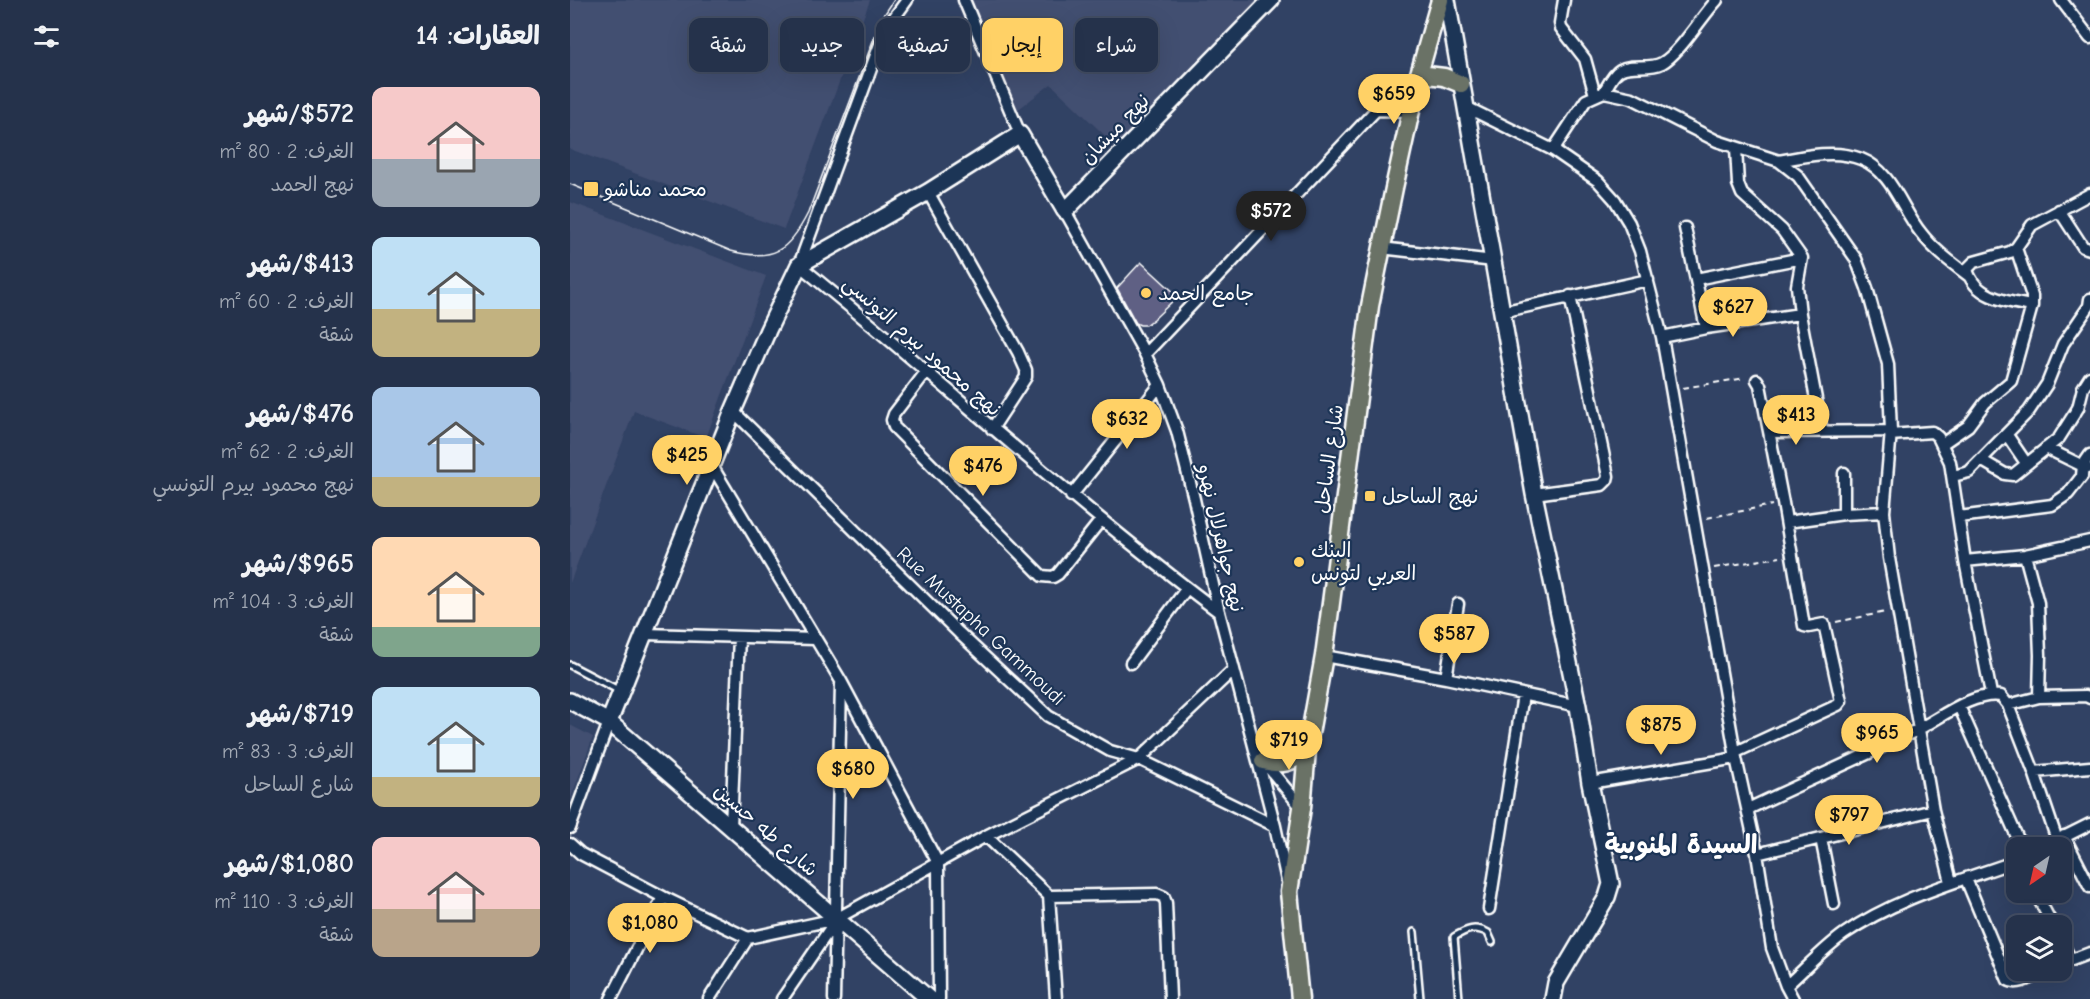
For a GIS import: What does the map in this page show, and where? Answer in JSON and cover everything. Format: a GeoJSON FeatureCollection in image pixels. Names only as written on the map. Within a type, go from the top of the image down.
{"type":"FeatureCollection","features":[{"type":"Feature","properties":{"kind":"main road","name":"شارع الساحل"},"geometry":{"type":"LineString","coordinates":[[1300,999],[1289,892],[1302,808],[1307,750],[1324,656],[1370,306],[1419,74],[1440,0]]}},
{"type":"Feature","properties":{"kind":"main road"},"geometry":{"type":"LineString","coordinates":[[1419,74],[1444,77],[1461,84]]}},
{"type":"Feature","properties":{"kind":"main road"},"geometry":{"type":"LineString","coordinates":[[1259,756],[1275,764],[1285,763],[1295,760],[1307,750]]}},
{"type":"Feature","properties":{"kind":"street"},"geometry":{"type":"LineString","coordinates":[[570,828],[609,722],[733,411],[799,265],[879,47],[891,22],[907,0]]}},
{"type":"Feature","properties":{"kind":"street"},"geometry":{"type":"LineString","coordinates":[[964,0],[1020,134],[1065,211]]}},
{"type":"Feature","properties":{"kind":"street","name":"نهج ميشان"},"geometry":{"type":"LineString","coordinates":[[1065,211],[1271,0]]}},
{"type":"Feature","properties":{"kind":"street"},"geometry":{"type":"LineString","coordinates":[[1447,0],[1534,494],[1578,706],[1590,783],[1611,888],[1556,983],[1553,999]]}},
{"type":"Feature","properties":{"kind":"street"},"geometry":{"type":"LineString","coordinates":[[1564,0],[1561,28],[1585,59],[1599,94]]}},
{"type":"Feature","properties":{"kind":"street"},"geometry":{"type":"LineString","coordinates":[[1553,150],[1586,100],[1599,94],[1619,70],[1627,67],[1644,68],[1661,64],[1676,52],[1717,0]]}},
{"type":"Feature","properties":{"kind":"street"},"geometry":{"type":"LineString","coordinates":[[2061,0],[2090,38]]}},
{"type":"Feature","properties":{"kind":"street"},"geometry":{"type":"LineString","coordinates":[[1145,354],[1376,110],[1404,82],[1419,74]]}},
{"type":"Feature","properties":{"kind":"street"},"geometry":{"type":"LineString","coordinates":[[1599,94],[1632,98],[1692,130],[1736,148],[1779,161],[1798,176],[1856,259],[1867,288],[1888,364],[1890,433],[1884,512],[1889,558],[1933,810],[1951,882]]}},
{"type":"Feature","properties":{"kind":"street"},"geometry":{"type":"LineString","coordinates":[[1464,106],[1553,150],[1598,181],[1615,200],[1629,223],[1648,280],[1662,337],[1736,755],[1757,854],[1772,948],[1793,999]]}},
{"type":"Feature","properties":{"kind":"street"},"geometry":{"type":"LineString","coordinates":[[1376,110],[1412,111]]}},
{"type":"Feature","properties":{"kind":"street"},"geometry":{"type":"LineString","coordinates":[[799,265],[928,192],[1020,134]]}},
{"type":"Feature","properties":{"kind":"street"},"geometry":{"type":"LineString","coordinates":[[1736,148],[1738,184],[1742,194],[1782,230],[1802,258],[1797,286],[1800,314],[1822,431]]}},
{"type":"Feature","properties":{"kind":"street"},"geometry":{"type":"LineString","coordinates":[[1779,161],[1825,155],[1849,155],[1863,159],[1877,170],[1897,193],[1921,233],[1974,283],[1995,299],[2032,306]]}},
{"type":"Feature","properties":{"kind":"street"},"geometry":{"type":"LineString","coordinates":[[928,192],[1026,370],[1023,384],[992,429]]}},
{"type":"Feature","properties":{"kind":"street"},"geometry":{"type":"LineString","coordinates":[[1969,276],[1967,269],[1974,262],[2010,252],[2016,248],[2032,225],[2090,194]]}},
{"type":"Feature","properties":{"kind":"street"},"geometry":{"type":"LineString","coordinates":[[2059,210],[2083,247],[2090,249]]}},
{"type":"Feature","properties":{"kind":"street","name":"نهج جواهرلال نهرو"},"geometry":{"type":"LineString","coordinates":[[1065,211],[1145,354],[1160,385],[1177,431],[1219,612],[1259,756],[1289,892]]}},
{"type":"Feature","properties":{"kind":"street"},"geometry":{"type":"LineString","coordinates":[[1685,228],[1706,328]]}},
{"type":"Feature","properties":{"kind":"street"},"geometry":{"type":"LineString","coordinates":[[1381,248],[1494,261]]}},
{"type":"Feature","properties":{"kind":"street"},"geometry":{"type":"LineString","coordinates":[[1942,444],[1968,426],[1985,403],[2011,381],[2032,306],[2032,296],[2016,248]]}},
{"type":"Feature","properties":{"kind":"street"},"geometry":{"type":"LineString","coordinates":[[1696,279],[1802,258]]}},
{"type":"Feature","properties":{"kind":"street","name":"نهج محمود بيرم التونسي"},"geometry":{"type":"LineString","coordinates":[[799,265],[1071,496],[1219,612]]}},
{"type":"Feature","properties":{"kind":"street"},"geometry":{"type":"LineString","coordinates":[[1501,312],[1648,280]]}},
{"type":"Feature","properties":{"kind":"street"},"geometry":{"type":"LineString","coordinates":[[1534,494],[1602,484],[1608,476],[1570,296]]}},
{"type":"Feature","properties":{"kind":"street"},"geometry":{"type":"LineString","coordinates":[[1953,476],[1969,472],[2029,411],[2047,384],[2063,344],[2090,304]]}},
{"type":"Feature","properties":{"kind":"street"},"geometry":{"type":"LineString","coordinates":[[1662,337],[1800,314]]}},
{"type":"Feature","properties":{"kind":"street"},"geometry":{"type":"LineString","coordinates":[[926,372],[894,414],[892,420],[894,427],[1042,576],[1053,578],[1058,574],[1101,520]]}},
{"type":"Feature","properties":{"kind":"street"},"geometry":{"type":"LineString","coordinates":[[1982,460],[2005,474],[2013,475],[2059,438],[2078,408],[2083,388],[2090,377]]}},
{"type":"Feature","properties":{"kind":"street"},"geometry":{"type":"LineString","coordinates":[[1590,783],[1736,755],[1840,703],[1841,698],[1824,624],[1804,626],[1770,432],[1760,385],[1756,380]]}},
{"type":"Feature","properties":{"kind":"street"},"geometry":{"type":"LineString","coordinates":[[1071,496],[1160,385]]}},
{"type":"Feature","properties":{"kind":"street","name":"Rue Mustapha Gammoudi"},"geometry":{"type":"LineString","coordinates":[[733,411],[959,633],[1048,716],[1110,752],[1139,759],[1275,826]]}},
{"type":"Feature","properties":{"kind":"street"},"geometry":{"type":"LineString","coordinates":[[1770,432],[1929,431],[1935,434],[1950,462],[1965,561],[1991,694]]}},
{"type":"Feature","properties":{"kind":"street"},"geometry":{"type":"LineString","coordinates":[[2007,435],[2026,463]]}},
{"type":"Feature","properties":{"kind":"street"},"geometry":{"type":"LineString","coordinates":[[2046,448],[2086,467]]}},
{"type":"Feature","properties":{"kind":"street"},"geometry":{"type":"LineString","coordinates":[[1959,517],[2052,505],[2068,495],[2082,476],[2090,455]]}},
{"type":"Feature","properties":{"kind":"street"},"geometry":{"type":"LineString","coordinates":[[712,466],[841,681],[938,863],[939,999]]}},
{"type":"Feature","properties":{"kind":"street"},"geometry":{"type":"LineString","coordinates":[[1844,473],[1844,514]]}},
{"type":"Feature","properties":{"kind":"street"},"geometry":{"type":"LineString","coordinates":[[1787,522],[1844,514],[1884,512]]}},
{"type":"Feature","properties":{"kind":"street"},"geometry":{"type":"LineString","coordinates":[[1965,561],[2025,555],[2090,541]]}},
{"type":"Feature","properties":{"kind":"street"},"geometry":{"type":"LineString","coordinates":[[2025,555],[2038,603],[2040,655],[2038,697]]}},
{"type":"Feature","properties":{"kind":"street"},"geometry":{"type":"LineString","coordinates":[[1131,663],[1187,588]]}},
{"type":"Feature","properties":{"kind":"street"},"geometry":{"type":"LineString","coordinates":[[1446,678],[1458,604]]}},
{"type":"Feature","properties":{"kind":"street"},"geometry":{"type":"LineString","coordinates":[[645,634],[815,639]]}},
{"type":"Feature","properties":{"kind":"street"},"geometry":{"type":"LineString","coordinates":[[731,827],[739,637]]}},
{"type":"Feature","properties":{"kind":"street"},"geometry":{"type":"LineString","coordinates":[[1324,656],[1446,678],[1578,706]]}},
{"type":"Feature","properties":{"kind":"street"},"geometry":{"type":"LineString","coordinates":[[570,844],[581,854],[748,938],[836,919],[986,836],[1139,759],[1234,669]]}},
{"type":"Feature","properties":{"kind":"street"},"geometry":{"type":"LineString","coordinates":[[834,999],[841,681]]}},
{"type":"Feature","properties":{"kind":"street"},"geometry":{"type":"LineString","coordinates":[[2008,705],[2038,697],[2089,693]]}},
{"type":"Feature","properties":{"kind":"street"},"geometry":{"type":"LineString","coordinates":[[1748,809],[1918,730],[1959,706],[1991,694],[2001,696],[2008,705],[2061,837]]}},
{"type":"Feature","properties":{"kind":"street"},"geometry":{"type":"LineString","coordinates":[[1489,909],[1523,695]]}},
{"type":"Feature","properties":{"kind":"street","name":"شارع طه حسين"},"geometry":{"type":"LineString","coordinates":[[570,701],[609,722],[929,999]]}},
{"type":"Feature","properties":{"kind":"street"},"geometry":{"type":"LineString","coordinates":[[1959,706],[2017,837]]}},
{"type":"Feature","properties":{"kind":"street"},"geometry":{"type":"LineString","coordinates":[[1259,756],[1302,808]]}},
{"type":"Feature","properties":{"kind":"street"},"geometry":{"type":"LineString","coordinates":[[2034,772],[2090,767]]}},
{"type":"Feature","properties":{"kind":"street"},"geometry":{"type":"LineString","coordinates":[[1757,854],[1933,810]]}},
{"type":"Feature","properties":{"kind":"street"},"geometry":{"type":"LineString","coordinates":[[2063,837],[2090,824]]}},
{"type":"Feature","properties":{"kind":"street"},"geometry":{"type":"LineString","coordinates":[[986,836],[1048,896],[1056,999]]}},
{"type":"Feature","properties":{"kind":"street"},"geometry":{"type":"LineString","coordinates":[[1821,838],[1834,904]]}},
{"type":"Feature","properties":{"kind":"street"},"geometry":{"type":"LineString","coordinates":[[2072,857],[2090,887]]}},
{"type":"Feature","properties":{"kind":"street"},"geometry":{"type":"LineString","coordinates":[[1786,986],[1843,935],[1884,910],[1951,882],[2006,865]]}},
{"type":"Feature","properties":{"kind":"street"},"geometry":{"type":"LineString","coordinates":[[1966,879],[2006,975]]}},
{"type":"Feature","properties":{"kind":"street"},"geometry":{"type":"LineString","coordinates":[[1048,896],[1157,894],[1164,897],[1170,999]]}},
{"type":"Feature","properties":{"kind":"street"},"geometry":{"type":"LineString","coordinates":[[611,999],[663,897]]}},
{"type":"Feature","properties":{"kind":"street"},"geometry":{"type":"LineString","coordinates":[[782,999],[836,919]]}},
{"type":"Feature","properties":{"kind":"street"},"geometry":{"type":"LineString","coordinates":[[709,999],[748,938]]}},
{"type":"Feature","properties":{"kind":"street"},"geometry":{"type":"LineString","coordinates":[[2072,960],[2090,953]]}},
{"type":"Feature","properties":{"kind":"lane"},"geometry":{"type":"LineString","coordinates":[[570,665],[622,692]]}},
{"type":"Feature","properties":{"kind":"lane"},"geometry":{"type":"LineString","coordinates":[[1459,999],[1454,937],[1478,928],[1488,933],[1492,942]]}},
{"type":"Feature","properties":{"kind":"lane"},"geometry":{"type":"LineString","coordinates":[[1414,933],[1420,999]]}},
{"type":"Feature","properties":{"kind":"path"},"geometry":{"type":"LineString","coordinates":[[1672,390],[1749,377],[1756,380]]}},
{"type":"Feature","properties":{"kind":"path"},"geometry":{"type":"LineString","coordinates":[[1694,521],[1783,503]]}},
{"type":"Feature","properties":{"kind":"path"},"geometry":{"type":"LineString","coordinates":[[1703,570],[1791,555]]}},
{"type":"Feature","properties":{"kind":"path"},"geometry":{"type":"LineString","coordinates":[[1824,624],[1898,609]]}},
{"type":"Feature","properties":{"kind":"shaded area"},"geometry":{"type":"Polygon","coordinates":[[[570,0],[870,0],[863,18],[780,18],[780,72],[843,72],[784,229],[570,149],[570,0]]]}},
{"type":"Feature","properties":{"kind":"shaded area"},"geometry":{"type":"Polygon","coordinates":[[[971,0],[1260,0],[1117,147],[1051,84],[1016,111],[1000,72],[1063,72],[1063,18],[982,18],[982,27],[971,0]]]}},
{"type":"Feature","properties":{"kind":"shaded area"},"geometry":{"type":"Polygon","coordinates":[[[570,202],[766,276],[706,438],[634,411],[570,583],[570,202]]]}},
{"type":"Feature","properties":{"kind":"shaded area"},"geometry":{"type":"Polygon","coordinates":[[[570,725],[593,737],[570,801],[570,725]]]}},
{"type":"Feature","properties":{"kind":"building","name":"جامع الحمد"},"geometry":{"type":"Polygon","coordinates":[[[1141,262],[1178,296],[1146,325],[1136,323],[1117,288],[1141,262]]]}},
{"type":"Feature","properties":{"kind":"tram line"},"geometry":{"type":"LineString","coordinates":[[570,184],[731,251],[758,255],[778,250],[794,237],[808,213],[874,38],[884,15],[894,0]]}},
{"type":"Feature","properties":{"kind":"place","name":"محمد مناشو"},"geometry":{"type":"Point","coordinates":[591,189]}},
{"type":"Feature","properties":{"kind":"place","name":"جامع الحمد"},"geometry":{"type":"Point","coordinates":[1146,293]}},
{"type":"Feature","properties":{"kind":"place","name":"نهج الساحل"},"geometry":{"type":"Point","coordinates":[1370,496]}},
{"type":"Feature","properties":{"kind":"place","name":"البنك العربي لتونس"},"geometry":{"type":"Point","coordinates":[1299,562]}},
{"type":"Feature","properties":{"kind":"district","name":"السيدة المنوبية"},"geometry":{"type":"Point","coordinates":[1681,845]}}]}
